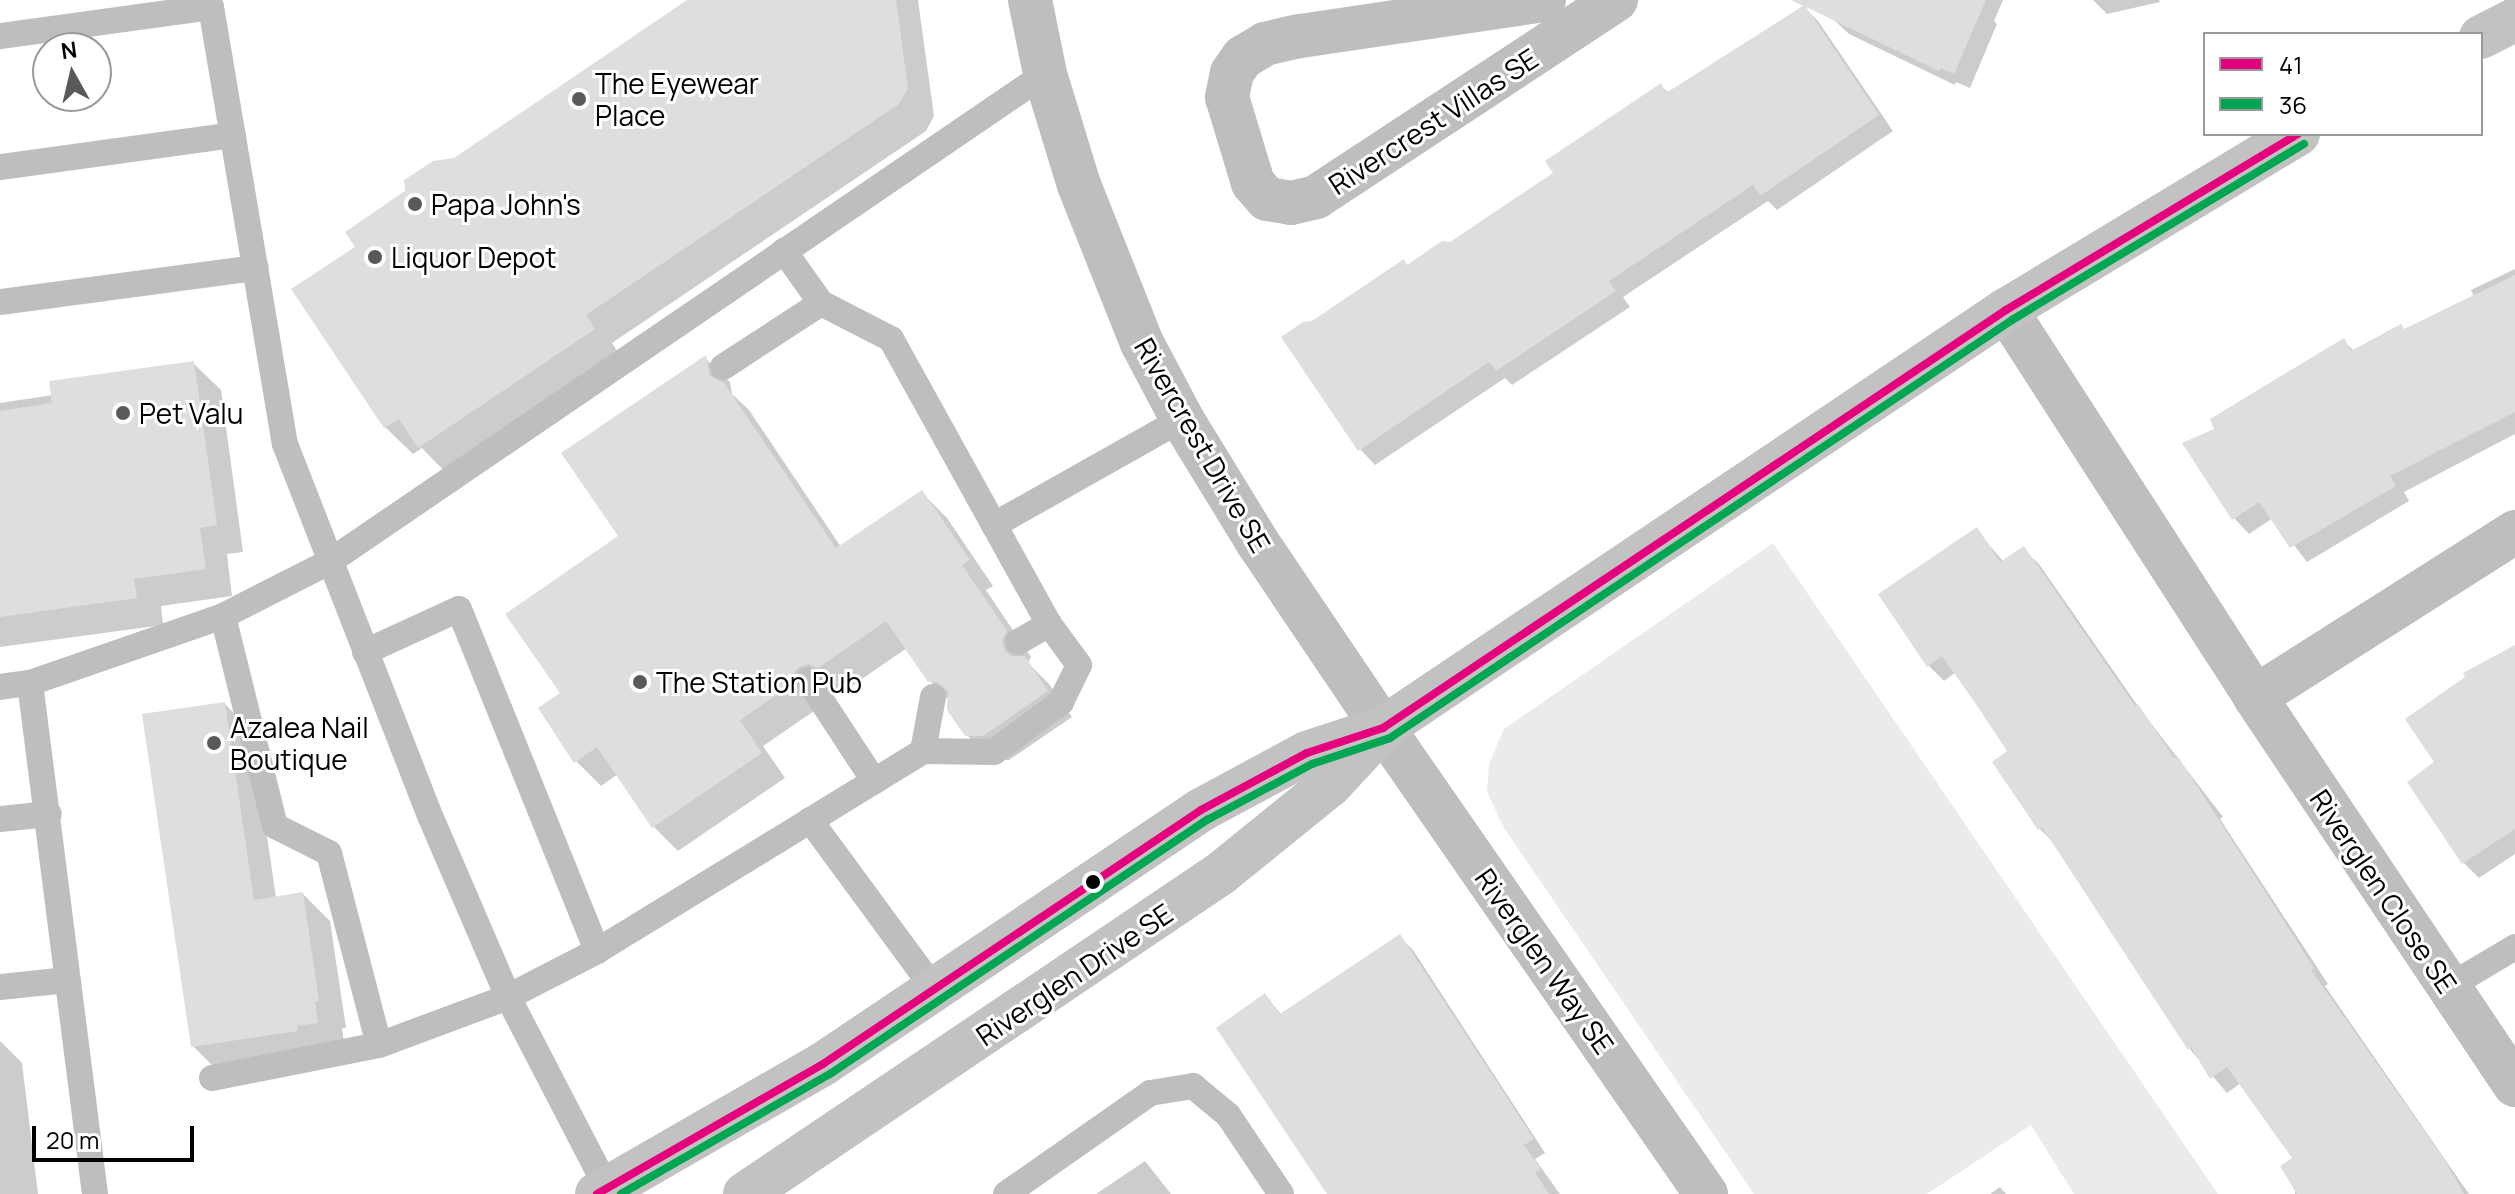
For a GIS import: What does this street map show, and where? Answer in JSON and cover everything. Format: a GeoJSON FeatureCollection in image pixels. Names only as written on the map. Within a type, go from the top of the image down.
{"type":"FeatureCollection","features":[{"type":"Feature","properties":{"kind":"street","name":"Rivercrest Drive SE"},"geometry":{"type":"LineString","coordinates":[[1030,0],[1045,74],[1079,185],[1130,315],[1182,419],[1258,543],[1383,728]]}},
{"type":"Feature","properties":{"kind":"street","name":"Rivercrest Villas SE"},"geometry":{"type":"LineString","coordinates":[[1544,0],[1299,36],[1265,44],[1243,57],[1232,73],[1227,97],[1253,183],[1267,199],[1291,203],[1316,197],[1471,99],[1616,0]]}},
{"type":"Feature","properties":{"kind":"street"},"geometry":{"type":"LineString","coordinates":[[2483,36],[2515,20]]}},
{"type":"Feature","properties":{"kind":"street","name":"Riverglen Drive SE"},"geometry":{"type":"LineString","coordinates":[[745,1194],[1220,874],[1330,785],[1383,728],[2006,310],[2295,136]]}},
{"type":"Feature","properties":{"kind":"street","name":"Riverglen Close SE"},"geometry":{"type":"LineString","coordinates":[[2006,310],[2255,697],[2515,1085]]}},
{"type":"Feature","properties":{"kind":"street"},"geometry":{"type":"LineString","coordinates":[[2255,697],[2515,532]]}},
{"type":"Feature","properties":{"kind":"street","name":"Riverglen Drive SE"},"geometry":{"type":"LineString","coordinates":[[605,1193],[823,1064],[1201,810],[1307,753],[1383,728]]}},
{"type":"Feature","properties":{"kind":"street","name":"Riverglen Way SE"},"geometry":{"type":"LineString","coordinates":[[1383,728],[1706,1194]]}},
{"type":"Feature","properties":{"kind":"lane"},"geometry":{"type":"LineString","coordinates":[[0,36],[211,3],[285,444],[365,652],[508,997],[605,1193]]}},
{"type":"Feature","properties":{"kind":"lane"},"geometry":{"type":"LineString","coordinates":[[0,687],[30,683],[223,616],[329,562],[1045,74]]}},
{"type":"Feature","properties":{"kind":"lane"},"geometry":{"type":"LineString","coordinates":[[0,167],[233,135]]}},
{"type":"Feature","properties":{"kind":"lane"},"geometry":{"type":"LineString","coordinates":[[212,1078],[379,1045],[508,997],[597,951],[923,751],[994,752],[1061,702],[1079,665],[1049,624],[891,339],[821,303],[784,251]]}},
{"type":"Feature","properties":{"kind":"lane"},"geometry":{"type":"LineString","coordinates":[[0,302],[256,268]]}},
{"type":"Feature","properties":{"kind":"lane"},"geometry":{"type":"LineString","coordinates":[[723,367],[821,303]]}},
{"type":"Feature","properties":{"kind":"lane"},"geometry":{"type":"LineString","coordinates":[[994,525],[1182,419]]}},
{"type":"Feature","properties":{"kind":"lane"},"geometry":{"type":"LineString","coordinates":[[365,652],[459,609],[597,951]]}},
{"type":"Feature","properties":{"kind":"lane"},"geometry":{"type":"LineString","coordinates":[[223,616],[275,826],[329,853],[379,1045]]}},
{"type":"Feature","properties":{"kind":"lane"},"geometry":{"type":"LineString","coordinates":[[1018,642],[1049,624]]}},
{"type":"Feature","properties":{"kind":"lane"},"geometry":{"type":"LineString","coordinates":[[808,680],[874,781]]}},
{"type":"Feature","properties":{"kind":"lane"},"geometry":{"type":"LineString","coordinates":[[30,683],[95,1194]]}},
{"type":"Feature","properties":{"kind":"lane"},"geometry":{"type":"LineString","coordinates":[[923,751],[933,697]]}},
{"type":"Feature","properties":{"kind":"lane"},"geometry":{"type":"LineString","coordinates":[[0,819],[49,814]]}},
{"type":"Feature","properties":{"kind":"lane"},"geometry":{"type":"LineString","coordinates":[[810,820],[934,989]]}},
{"type":"Feature","properties":{"kind":"lane"},"geometry":{"type":"LineString","coordinates":[[2448,987],[2515,947]]}},
{"type":"Feature","properties":{"kind":"lane"},"geometry":{"type":"LineString","coordinates":[[0,987],[68,980]]}},
{"type":"Feature","properties":{"kind":"lane"},"geometry":{"type":"LineString","coordinates":[[1006,1194],[1150,1093],[1193,1086],[1228,1115],[1281,1194]]}},
{"type":"Feature","properties":{"kind":"shaded area"},"geometry":{"type":"Polygon","coordinates":[[[1773,543],[2218,1194],[2074,1194],[2031,1125],[1927,1194],[1754,1194],[1504,828],[1487,792],[1489,764],[1504,729],[1773,543]]]}},
{"type":"Feature","properties":{"kind":"building"},"geometry":{"type":"Polygon","coordinates":[[[687,0],[896,0],[908,88],[899,104],[586,315],[595,329],[418,448],[399,419],[384,428],[291,289],[355,247],[345,232],[405,191],[404,180],[433,161],[454,158],[687,0]]]}},
{"type":"Feature","properties":{"kind":"building"},"geometry":{"type":"Polygon","coordinates":[[[1791,0],[1986,0],[1954,74],[1940,68],[1939,71],[1806,7],[1879,115],[1760,196],[1753,185],[1609,281],[1616,291],[1496,371],[1489,362],[1358,451],[1281,337],[1303,322],[1312,321],[1404,259],[1407,265],[1442,241],[1450,242],[1553,173],[1545,161],[1661,83],[1666,93],[1803,6],[1791,0]]]}},
{"type":"Feature","properties":{"kind":"building"},"geometry":{"type":"Polygon","coordinates":[[[2515,275],[2515,412],[2390,476],[2396,486],[2290,548],[2259,502],[2232,520],[2182,443],[2214,429],[2210,419],[2344,338],[2351,351],[2401,324],[2404,329],[2515,275]]]}},
{"type":"Feature","properties":{"kind":"building"},"geometry":{"type":"Polygon","coordinates":[[[706,355],[710,376],[724,383],[836,548],[922,490],[970,560],[962,565],[1007,631],[1002,641],[1005,651],[1011,656],[1025,656],[1048,691],[983,736],[965,736],[947,710],[948,691],[937,682],[928,682],[886,621],[818,668],[808,664],[799,667],[793,674],[793,684],[740,720],[762,753],[652,828],[597,747],[574,763],[538,708],[560,693],[505,614],[618,536],[561,453],[706,355]]]}},
{"type":"Feature","properties":{"kind":"building"},"geometry":{"type":"Polygon","coordinates":[[[194,361],[217,525],[200,528],[206,569],[134,579],[137,598],[0,617],[0,411],[52,403],[49,381],[194,361]]]}},
{"type":"Feature","properties":{"kind":"building"},"geometry":{"type":"Polygon","coordinates":[[[1977,527],[2000,562],[2024,546],[2135,706],[2138,704],[2174,758],[2177,755],[2314,968],[2311,970],[2446,1162],[2464,1194],[2297,1194],[2280,1166],[2292,1158],[2227,1067],[2210,1079],[2191,1047],[2188,1050],[2042,827],[2038,830],[1992,762],[2007,751],[1980,710],[1942,656],[1927,667],[1878,594],[1977,527]]]}},
{"type":"Feature","properties":{"kind":"building"},"geometry":{"type":"Polygon","coordinates":[[[2515,645],[2515,829],[2462,864],[2407,782],[2434,762],[2405,719],[2465,677],[2463,673],[2515,645]]]}},
{"type":"Feature","properties":{"kind":"building"},"geometry":{"type":"Polygon","coordinates":[[[225,702],[254,900],[303,892],[319,1001],[315,1002],[318,1023],[297,1026],[298,1031],[191,1047],[142,714],[225,702]]]}},
{"type":"Feature","properties":{"kind":"building"},"geometry":{"type":"Polygon","coordinates":[[[1400,934],[1534,1139],[1524,1145],[1541,1169],[1535,1173],[1549,1194],[1327,1194],[1216,1028],[1265,993],[1280,1014],[1400,934]]]}},
{"type":"Feature","properties":{"kind":"transit line","name":"41"},"geometry":{"type":"LineString","coordinates":[[597,1194],[823,1064],[1201,810],[1307,753],[1383,728],[2006,310],[2295,136]]}},
{"type":"Feature","properties":{"kind":"transit line","name":"36"},"geometry":{"type":"LineString","coordinates":[[621,1194],[830,1074],[1207,820],[1312,764],[1390,738],[2012,320],[2304,144]]}},
{"type":"Feature","properties":{"kind":"place","name":"The Eyewear Place"},"geometry":{"type":"Point","coordinates":[579,99]}},
{"type":"Feature","properties":{"kind":"place","name":"Papa John's"},"geometry":{"type":"Point","coordinates":[415,204]}},
{"type":"Feature","properties":{"kind":"place","name":"Liquor Depot"},"geometry":{"type":"Point","coordinates":[375,257]}},
{"type":"Feature","properties":{"kind":"place","name":"Pet Valu"},"geometry":{"type":"Point","coordinates":[123,413]}},
{"type":"Feature","properties":{"kind":"place","name":"The Station Pub"},"geometry":{"type":"Point","coordinates":[640,682]}},
{"type":"Feature","properties":{"kind":"place","name":"Azalea Nail Boutique"},"geometry":{"type":"Point","coordinates":[214,743]}}]}
